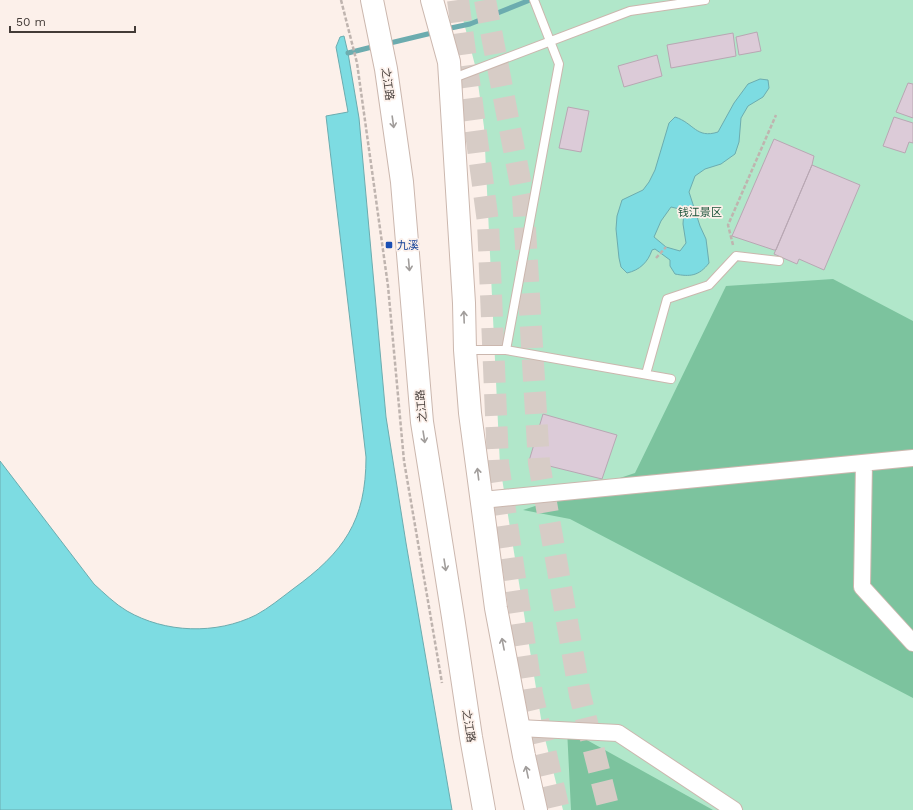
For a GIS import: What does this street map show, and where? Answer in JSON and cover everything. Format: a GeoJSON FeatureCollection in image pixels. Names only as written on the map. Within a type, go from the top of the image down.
{"type":"FeatureCollection","features":[{"type":"Feature","properties":{"kind":"main road","name":"之江路"},"geometry":{"type":"LineString","coordinates":[[372,0],[384,56],[402,182],[422,422],[471,737],[484,810]]}},
{"type":"Feature","properties":{"kind":"main road"},"geometry":{"type":"LineString","coordinates":[[435,10],[449,62],[464,303],[465,350],[470,413],[496,608],[536,810]]}},
{"type":"Feature","properties":{"kind":"street"},"geometry":{"type":"LineString","coordinates":[[482,500],[913,458]]}},
{"type":"Feature","properties":{"kind":"street"},"geometry":{"type":"LineString","coordinates":[[864,463],[862,587],[913,643]]}},
{"type":"Feature","properties":{"kind":"street"},"geometry":{"type":"LineString","coordinates":[[519,728],[618,733],[734,810]]}},
{"type":"Feature","properties":{"kind":"lane"},"geometry":{"type":"LineString","coordinates":[[506,350],[559,64],[534,0]]}},
{"type":"Feature","properties":{"kind":"lane"},"geometry":{"type":"LineString","coordinates":[[450,79],[630,11],[705,0]]}},
{"type":"Feature","properties":{"kind":"lane"},"geometry":{"type":"LineString","coordinates":[[646,374],[667,299],[709,285],[736,256],[779,261]]}},
{"type":"Feature","properties":{"kind":"lane"},"geometry":{"type":"LineString","coordinates":[[465,350],[506,350],[671,378]]}},
{"type":"Feature","properties":{"kind":"path"},"geometry":{"type":"LineString","coordinates":[[736,256],[728,226],[776,115]]}},
{"type":"Feature","properties":{"kind":"path"},"geometry":{"type":"LineString","coordinates":[[656,258],[666,247]]}},
{"type":"Feature","properties":{"kind":"green space","name":"钱江景区"},"geometry":{"type":"Polygon","coordinates":[[[458,0],[913,0],[913,810],[563,810],[543,731],[500,466],[484,127],[476,69],[458,0]]]}},
{"type":"Feature","properties":{"kind":"green space"},"geometry":{"type":"Polygon","coordinates":[[[833,279],[913,321],[913,698],[570,519],[523,510],[635,473],[726,286],[833,279]]]}},
{"type":"Feature","properties":{"kind":"green space"},"geometry":{"type":"Polygon","coordinates":[[[567,729],[713,810],[571,810],[567,729]]]}},
{"type":"Feature","properties":{"kind":"water"},"geometry":{"type":"Polygon","coordinates":[[[344,36],[359,118],[386,417],[452,810],[0,810],[0,461],[94,584],[114,602],[127,611],[158,624],[191,629],[208,628],[224,626],[256,615],[275,603],[326,562],[339,548],[349,533],[362,499],[366,457],[326,116],[348,112],[336,47],[340,37],[344,36]]]}},
{"type":"Feature","properties":{"kind":"water"},"geometry":{"type":"Polygon","coordinates":[[[760,79],[768,80],[769,88],[763,97],[748,106],[741,118],[739,142],[735,154],[721,164],[705,169],[695,176],[689,192],[700,226],[706,239],[709,263],[702,271],[698,273],[690,275],[675,274],[670,266],[670,260],[655,249],[652,250],[640,268],[627,273],[621,267],[619,258],[616,229],[617,216],[622,200],[643,190],[649,182],[655,170],[669,123],[675,117],[700,132],[711,134],[718,132],[734,103],[748,84],[760,79]],[[671,207],[661,221],[654,237],[666,247],[680,251],[686,243],[683,224],[684,210],[671,207]]]}},
{"type":"Feature","properties":{"kind":"building"},"geometry":{"type":"Polygon","coordinates":[[[757,32],[761,51],[739,55],[736,37],[757,32]]]}},
{"type":"Feature","properties":{"kind":"building"},"geometry":{"type":"Polygon","coordinates":[[[733,33],[736,56],[671,68],[667,45],[733,33]]]}},
{"type":"Feature","properties":{"kind":"building"},"geometry":{"type":"Polygon","coordinates":[[[657,55],[662,76],[624,87],[618,66],[657,55]]]}},
{"type":"Feature","properties":{"kind":"building"},"geometry":{"type":"Polygon","coordinates":[[[908,83],[913,84],[913,118],[896,112],[908,83]]]}},
{"type":"Feature","properties":{"kind":"building"},"geometry":{"type":"Polygon","coordinates":[[[568,107],[589,111],[581,152],[559,148],[568,107]]]}},
{"type":"Feature","properties":{"kind":"building"},"geometry":{"type":"Polygon","coordinates":[[[894,117],[913,123],[913,143],[909,142],[905,153],[883,146],[894,117]]]}},
{"type":"Feature","properties":{"kind":"building"},"geometry":{"type":"Polygon","coordinates":[[[774,139],[814,156],[812,165],[776,250],[732,236],[774,139]]]}},
{"type":"Feature","properties":{"kind":"building"},"geometry":{"type":"Polygon","coordinates":[[[812,165],[860,185],[824,270],[799,259],[797,264],[774,254],[812,165]]]}},
{"type":"Feature","properties":{"kind":"building"},"geometry":{"type":"Polygon","coordinates":[[[543,414],[617,435],[602,479],[529,461],[543,414]]]}},
{"type":"Feature","properties":{"kind":"waterway","name":"九溪"},"geometry":{"type":"LineString","coordinates":[[446,29],[470,24],[530,0]]}},
{"type":"Feature","properties":{"kind":"waterway","name":"九溪"},"geometry":{"type":"LineString","coordinates":[[386,44],[436,32]]}},
{"type":"Feature","properties":{"kind":"waterway","name":"九溪"},"geometry":{"type":"LineString","coordinates":[[348,53],[376,46]]}},
{"type":"Feature","properties":{"kind":"tunnel"},"geometry":{"type":"LineString","coordinates":[[458,0],[488,222],[498,463],[532,694],[559,810]]}},
{"type":"Feature","properties":{"kind":"tunnel"},"geometry":{"type":"LineString","coordinates":[[485,0],[523,196],[539,463],[580,695],[609,810]]}},
{"type":"Feature","properties":{"kind":"place","name":"九溪"},"geometry":{"type":"Point","coordinates":[389,245]}}]}
